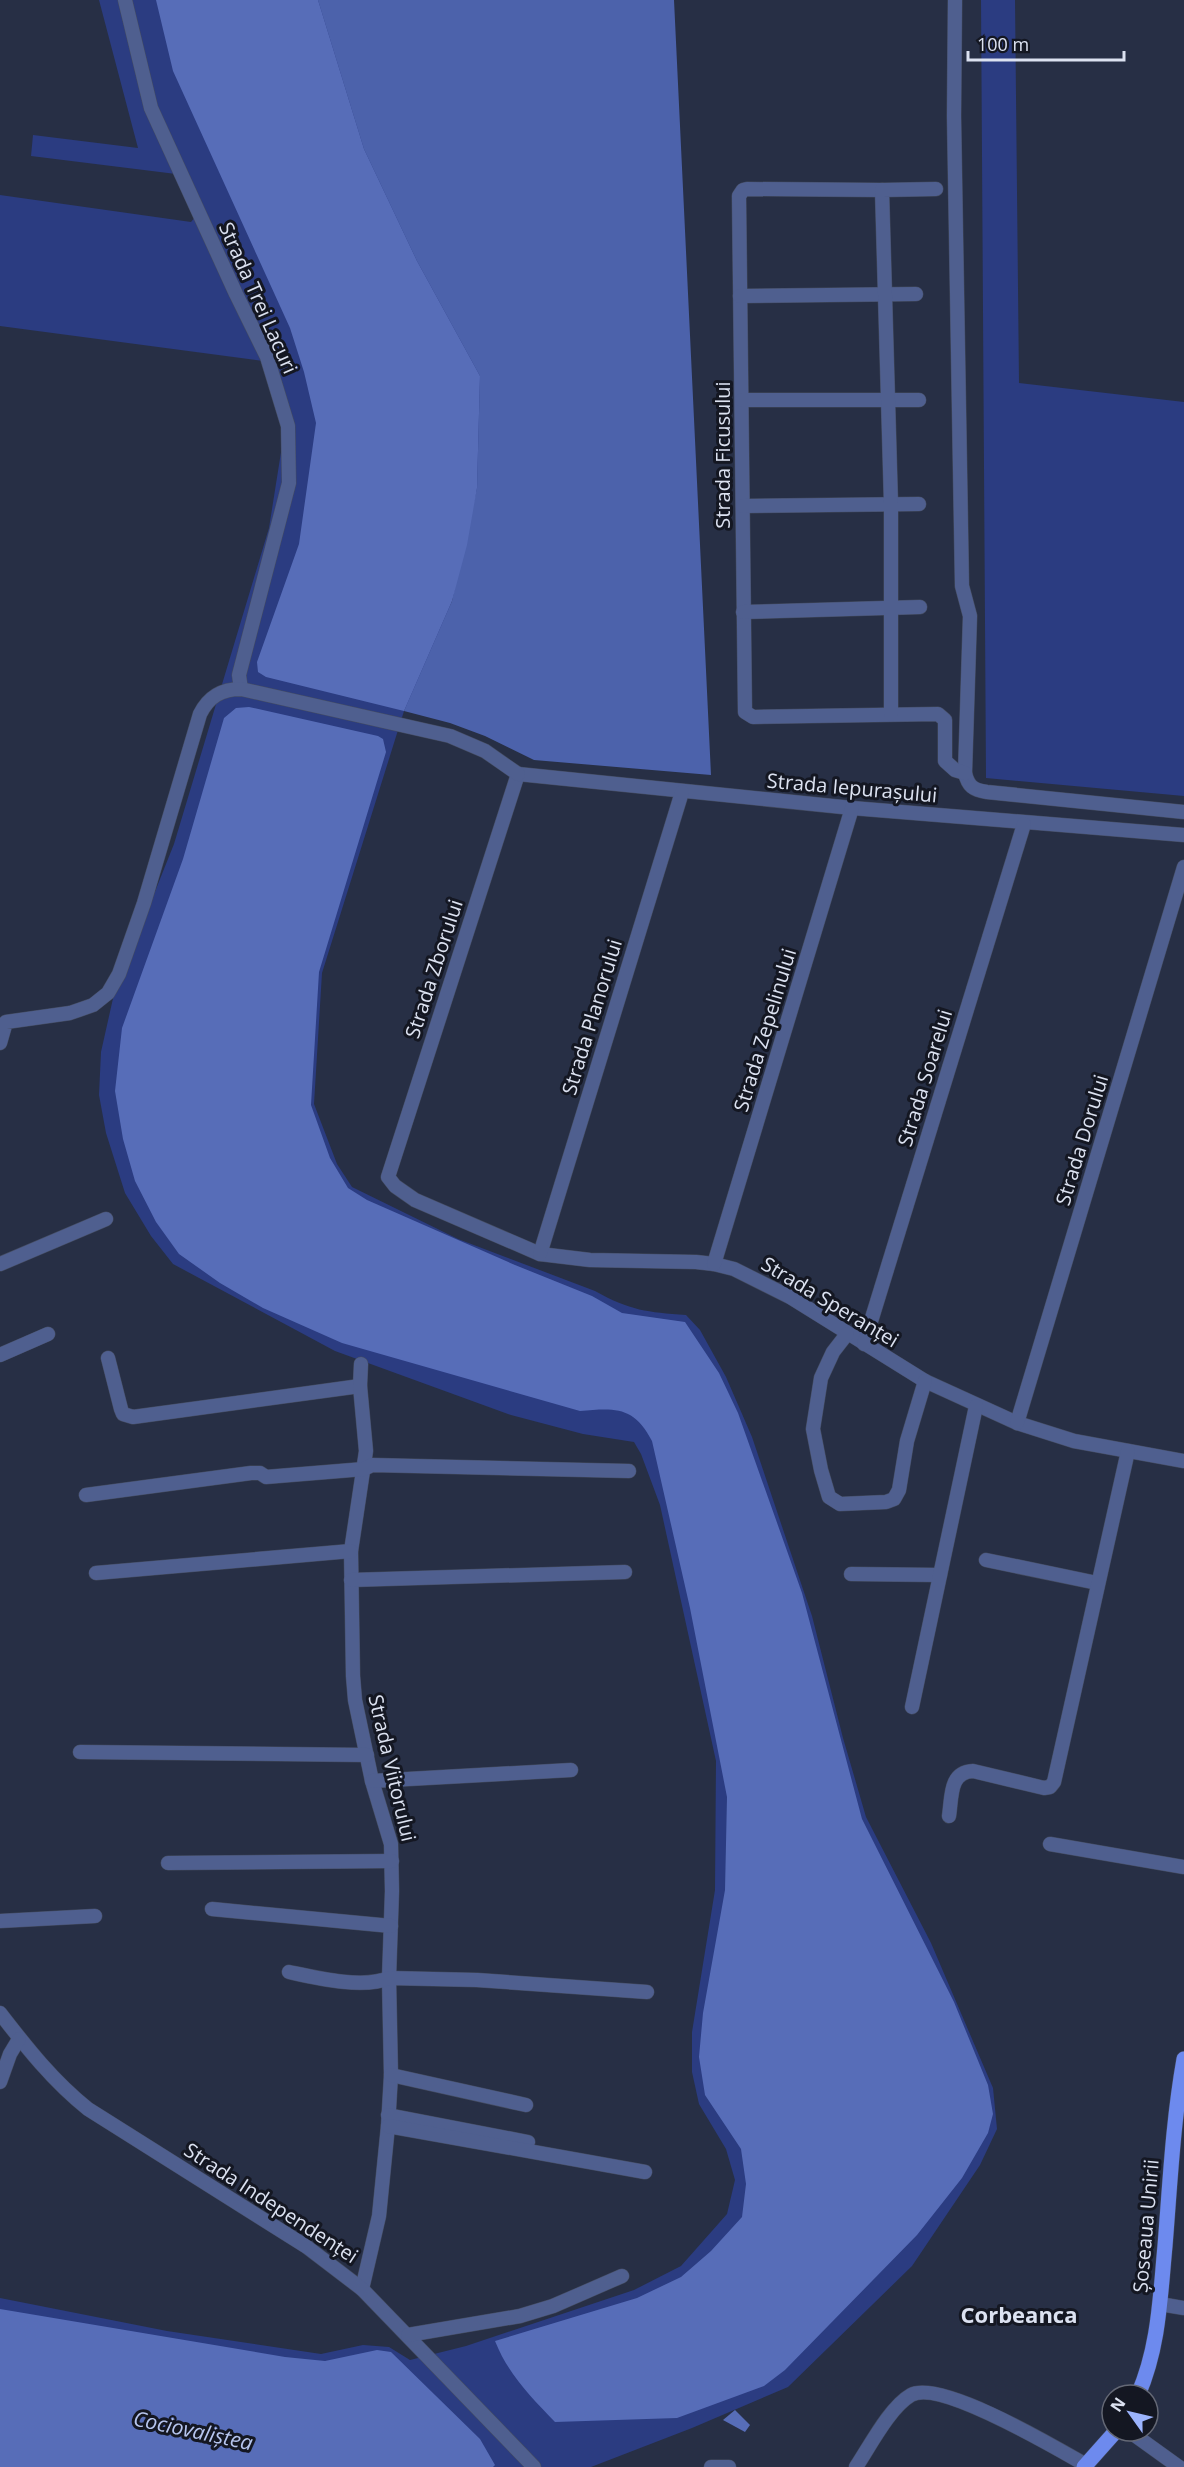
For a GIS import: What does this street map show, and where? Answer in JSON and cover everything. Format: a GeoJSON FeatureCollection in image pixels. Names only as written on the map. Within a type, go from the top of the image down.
{"type":"FeatureCollection","features":[{"type":"Feature","properties":{"kind":"main road","name":"Șoseaua Unirii"},"geometry":{"type":"LineString","coordinates":[[1142,2383],[1154,2351],[1184,2059]]}},
{"type":"Feature","properties":{"kind":"main road"},"geometry":{"type":"LineString","coordinates":[[1085,2466],[1105,2443]]}},
{"type":"Feature","properties":{"kind":"street","name":"Strada Trei Lacuri"},"geometry":{"type":"LineString","coordinates":[[125,0],[151,108],[267,357],[288,426],[289,483],[238,675],[242,689]]}},
{"type":"Feature","properties":{"kind":"street"},"geometry":{"type":"LineString","coordinates":[[955,0],[954,116],[962,574],[963,595],[970,615],[966,777]]}},
{"type":"Feature","properties":{"kind":"street","name":"Strada Ficusului"},"geometry":{"type":"LineString","coordinates":[[936,189],[743,190],[738,199],[745,712],[750,717],[942,715],[945,720],[945,761],[966,777]]}},
{"type":"Feature","properties":{"kind":"street"},"geometry":{"type":"LineString","coordinates":[[882,190],[891,504],[891,714]]}},
{"type":"Feature","properties":{"kind":"street"},"geometry":{"type":"LineString","coordinates":[[740,296],[916,294]]}},
{"type":"Feature","properties":{"kind":"street"},"geometry":{"type":"LineString","coordinates":[[742,400],[919,400]]}},
{"type":"Feature","properties":{"kind":"street"},"geometry":{"type":"LineString","coordinates":[[743,506],[919,504]]}},
{"type":"Feature","properties":{"kind":"street"},"geometry":{"type":"LineString","coordinates":[[743,612],[920,607]]}},
{"type":"Feature","properties":{"kind":"street"},"geometry":{"type":"LineString","coordinates":[[0,1043],[6,1022],[70,1013],[93,1005],[108,993],[120,974],[144,903],[200,714],[205,704],[213,696],[242,689],[450,736],[477,747],[518,774]]}},
{"type":"Feature","properties":{"kind":"street","name":"Strada Iepurașului"},"geometry":{"type":"LineString","coordinates":[[518,774],[1024,824],[1184,835]]}},
{"type":"Feature","properties":{"kind":"street","name":"Strada Zborului"},"geometry":{"type":"LineString","coordinates":[[388,1176],[518,774]]}},
{"type":"Feature","properties":{"kind":"street","name":"Strada Iepurașului"},"geometry":{"type":"LineString","coordinates":[[966,777],[977,791],[1184,812]]}},
{"type":"Feature","properties":{"kind":"street","name":"Strada Planorului"},"geometry":{"type":"LineString","coordinates":[[540,1254],[682,792]]}},
{"type":"Feature","properties":{"kind":"street","name":"Strada Zepelinului"},"geometry":{"type":"LineString","coordinates":[[714,1264],[852,808]]}},
{"type":"Feature","properties":{"kind":"street","name":"Strada Soarelui"},"geometry":{"type":"LineString","coordinates":[[864,1344],[1024,824]]}},
{"type":"Feature","properties":{"kind":"street","name":"Strada Dorului"},"geometry":{"type":"LineString","coordinates":[[1017,1424],[1184,867]]}},
{"type":"Feature","properties":{"kind":"street","name":"Strada Speranței"},"geometry":{"type":"LineString","coordinates":[[388,1176],[395,1186],[415,1200],[540,1254],[590,1260],[664,1260],[714,1264],[754,1278],[790,1297],[925,1381],[1017,1424],[1074,1441],[1184,1460]]}},
{"type":"Feature","properties":{"kind":"street"},"geometry":{"type":"LineString","coordinates":[[0,1264],[106,1219]]}},
{"type":"Feature","properties":{"kind":"street"},"geometry":{"type":"LineString","coordinates":[[0,1355],[48,1334]]}},
{"type":"Feature","properties":{"kind":"street"},"geometry":{"type":"LineString","coordinates":[[847,1334],[833,1352],[821,1378],[813,1430],[820,1470],[829,1497],[833,1502],[840,1504],[886,1502],[897,1496],[908,1441],[925,1381]]}},
{"type":"Feature","properties":{"kind":"street"},"geometry":{"type":"LineString","coordinates":[[108,1358],[123,1414],[133,1417],[360,1386]]}},
{"type":"Feature","properties":{"kind":"street","name":"Strada Viitorului"},"geometry":{"type":"LineString","coordinates":[[361,1364],[360,1386],[366,1437],[364,1469],[351,1551],[353,1676],[355,1700],[372,1781],[386,1826],[392,1861],[389,1978],[391,2075],[388,2120],[379,2216],[363,2289]]}},
{"type":"Feature","properties":{"kind":"street"},"geometry":{"type":"LineString","coordinates":[[912,1707],[976,1406]]}},
{"type":"Feature","properties":{"kind":"street"},"geometry":{"type":"LineString","coordinates":[[949,1816],[954,1785],[960,1774],[964,1772],[973,1771],[1044,1788],[1054,1782],[1128,1451]]}},
{"type":"Feature","properties":{"kind":"street"},"geometry":{"type":"LineString","coordinates":[[86,1495],[251,1473],[260,1473],[266,1477],[364,1469],[372,1465],[629,1471]]}},
{"type":"Feature","properties":{"kind":"street"},"geometry":{"type":"LineString","coordinates":[[96,1573],[351,1551]]}},
{"type":"Feature","properties":{"kind":"street"},"geometry":{"type":"LineString","coordinates":[[986,1560],[1097,1583]]}},
{"type":"Feature","properties":{"kind":"street"},"geometry":{"type":"LineString","coordinates":[[351,1580],[625,1572]]}},
{"type":"Feature","properties":{"kind":"street"},"geometry":{"type":"LineString","coordinates":[[851,1574],[940,1575]]}},
{"type":"Feature","properties":{"kind":"street"},"geometry":{"type":"LineString","coordinates":[[80,1752],[367,1755]]}},
{"type":"Feature","properties":{"kind":"street"},"geometry":{"type":"LineString","coordinates":[[372,1781],[571,1770]]}},
{"type":"Feature","properties":{"kind":"street"},"geometry":{"type":"LineString","coordinates":[[1050,1844],[1184,1867]]}},
{"type":"Feature","properties":{"kind":"street"},"geometry":{"type":"LineString","coordinates":[[168,1863],[392,1861]]}},
{"type":"Feature","properties":{"kind":"street"},"geometry":{"type":"LineString","coordinates":[[212,1909],[391,1926]]}},
{"type":"Feature","properties":{"kind":"street"},"geometry":{"type":"LineString","coordinates":[[0,1921],[95,1916]]}},
{"type":"Feature","properties":{"kind":"street"},"geometry":{"type":"LineString","coordinates":[[290,1972],[329,1980],[379,1982],[389,1978],[477,1980],[647,1992]]}},
{"type":"Feature","properties":{"kind":"street","name":"Strada Independenței"},"geometry":{"type":"LineString","coordinates":[[0,2013],[64,2089],[88,2109],[307,2247],[363,2289],[534,2467]]}},
{"type":"Feature","properties":{"kind":"street"},"geometry":{"type":"LineString","coordinates":[[0,2082],[10,2054],[20,2039]]}},
{"type":"Feature","properties":{"kind":"street"},"geometry":{"type":"LineString","coordinates":[[391,2075],[526,2105]]}},
{"type":"Feature","properties":{"kind":"street"},"geometry":{"type":"LineString","coordinates":[[388,2120],[575,2152]]}},
{"type":"Feature","properties":{"kind":"street"},"geometry":{"type":"LineString","coordinates":[[388,2120],[645,2172]]}},
{"type":"Feature","properties":{"kind":"street"},"geometry":{"type":"LineString","coordinates":[[408,2335],[520,2316],[553,2306],[622,2276]]}},
{"type":"Feature","properties":{"kind":"street"},"geometry":{"type":"LineString","coordinates":[[1160,2304],[1184,2308]]}},
{"type":"Feature","properties":{"kind":"street"},"geometry":{"type":"LineString","coordinates":[[856,2467],[901,2402],[917,2392],[926,2391],[952,2398],[999,2418],[1085,2466]]}},
{"type":"Feature","properties":{"kind":"street"},"geometry":{"type":"LineString","coordinates":[[1146,2443],[1179,2467]]}},
{"type":"Feature","properties":{"kind":"street"},"geometry":{"type":"LineString","coordinates":[[711,2467],[729,2467]]}},
{"type":"Feature","properties":{"kind":"shaded area"},"geometry":{"type":"Polygon","coordinates":[[[99,0],[332,0],[489,376],[481,517],[430,664],[404,711],[322,973],[314,1104],[337,1164],[352,1187],[458,1239],[595,1291],[629,1307],[686,1315],[700,1330],[726,1377],[752,1437],[812,1616],[866,1817],[931,1943],[993,2088],[997,2129],[980,2165],[912,2266],[788,2387],[692,2428],[591,2467],[0,2467],[0,2298],[167,2331],[321,2354],[363,2345],[389,2347],[410,2360],[466,2346],[634,2290],[681,2266],[727,2214],[735,2180],[726,2149],[699,2104],[692,2072],[692,2032],[715,1890],[716,1761],[660,1505],[641,1454],[634,1442],[583,1434],[511,1415],[335,1351],[173,1264],[151,1236],[125,1193],[106,1133],[99,1095],[101,1052],[114,994],[174,844],[269,528],[285,427],[263,361],[0,326],[0,195],[191,222],[197,215],[176,174],[31,156],[33,135],[138,148],[99,0]]]}},
{"type":"Feature","properties":{"kind":"shaded area"},"geometry":{"type":"Polygon","coordinates":[[[318,0],[674,0],[711,775],[534,760],[485,736],[450,723],[404,711],[452,601],[477,488],[480,376],[417,261],[364,149],[318,0]]]}},
{"type":"Feature","properties":{"kind":"shaded area"},"geometry":{"type":"Polygon","coordinates":[[[981,0],[1015,0],[1019,383],[1184,402],[1184,796],[986,778],[981,0]]]}},
{"type":"Feature","properties":{"kind":"water"},"geometry":{"type":"Polygon","coordinates":[[[156,0],[318,0],[364,149],[417,261],[480,376],[477,488],[467,545],[452,601],[404,711],[266,677],[258,672],[257,662],[299,544],[316,423],[304,372],[290,328],[173,71],[156,0]]]}},
{"type":"Feature","properties":{"kind":"water"},"geometry":{"type":"Polygon","coordinates":[[[249,707],[378,736],[383,739],[386,752],[319,972],[311,1105],[330,1158],[348,1188],[367,1200],[592,1296],[622,1313],[685,1322],[719,1373],[738,1413],[802,1593],[862,1819],[954,2002],[988,2085],[993,2114],[988,2133],[962,2178],[917,2235],[785,2370],[764,2386],[677,2418],[555,2422],[513,2375],[495,2341],[637,2298],[681,2277],[711,2251],[742,2217],[746,2184],[741,2149],[705,2095],[699,2057],[703,2013],[725,1890],[727,1797],[690,1608],[652,1441],[631,1415],[613,1410],[580,1411],[342,1343],[263,1308],[220,1283],[179,1254],[156,1222],[135,1181],[123,1139],[115,1091],[122,1028],[183,859],[224,718],[236,708],[249,707]]]}},
{"type":"Feature","properties":{"kind":"water","name":"Cociovaliștea"},"geometry":{"type":"Polygon","coordinates":[[[0,2309],[285,2357],[325,2361],[377,2350],[391,2352],[480,2439],[495,2465],[493,2467],[0,2467],[0,2309]]]}},
{"type":"Feature","properties":{"kind":"water"},"geometry":{"type":"Polygon","coordinates":[[[735,2410],[750,2425],[745,2432],[723,2420],[735,2410]]]}},
{"type":"Feature","properties":{"kind":"district","name":"Corbeanca"},"geometry":{"type":"Point","coordinates":[1019,2315]}}]}
